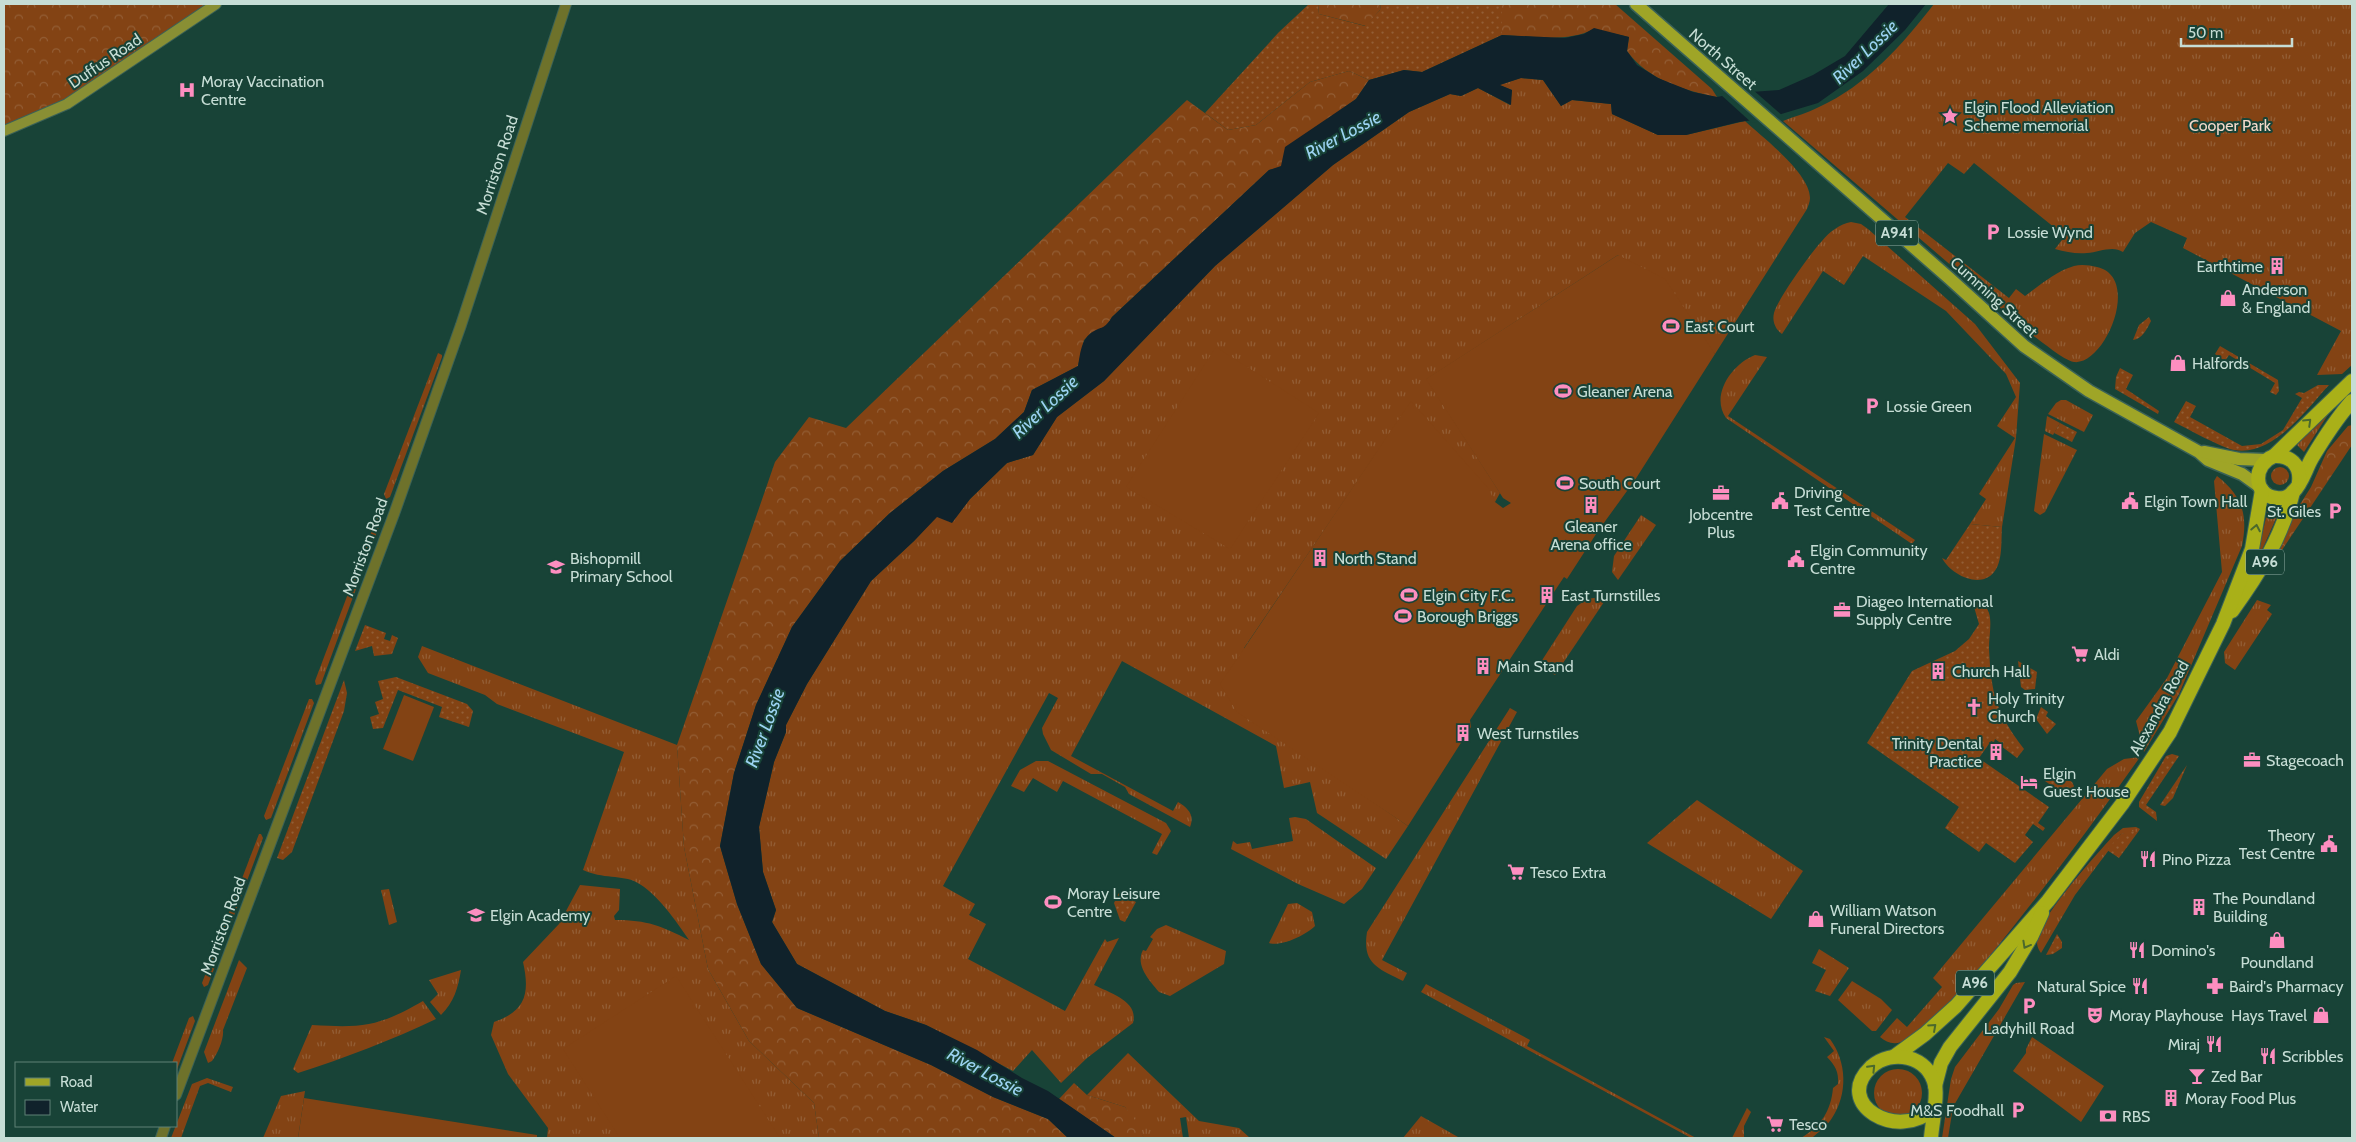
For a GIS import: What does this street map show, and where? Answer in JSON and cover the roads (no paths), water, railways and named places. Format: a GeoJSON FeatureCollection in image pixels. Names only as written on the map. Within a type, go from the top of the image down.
{"type":"FeatureCollection","features":[{"type":"Feature","properties":{"kind":"highway","name":"A96"},"geometry":{"type":"LineString","coordinates":[[2261,488],[2257,478],[2258,471],[2352,381]]}},
{"type":"Feature","properties":{"kind":"highway","name":"A96"},"geometry":{"type":"LineString","coordinates":[[2296,487],[2313,457],[2352,401]]}},
{"type":"Feature","properties":{"kind":"highway"},"geometry":{"type":"LineString","coordinates":[[2261,488],[2267,495],[2281,498],[2296,487],[2299,470],[2291,460],[2280,456],[2270,458]]}},
{"type":"Feature","properties":{"kind":"highway","name":"Alexandra Road"},"geometry":{"type":"LineString","coordinates":[[2223,624],[2255,581],[2271,551],[2288,512],[2296,487]]}},
{"type":"Feature","properties":{"kind":"highway","name":"Alexandra Road"},"geometry":{"type":"LineString","coordinates":[[1933,1109],[1927,1119],[1918,1126],[1907,1131],[1887,1131],[1869,1120],[1860,1101],[1863,1078],[1869,1069],[1878,1062],[1895,1056],[1925,1034],[1956,1006],[2048,901],[2122,804],[2170,732],[2223,624],[2252,549],[2261,488]]}},
{"type":"Feature","properties":{"kind":"highway","name":"Alexandra Road"},"geometry":{"type":"LineString","coordinates":[[1931,1138],[1933,1109],[1936,1098],[1935,1086],[1941,1063],[1950,1047],[2010,972],[2031,937],[2048,901]]}},
{"type":"Feature","properties":{"kind":"highway"},"geometry":{"type":"LineString","coordinates":[[1895,1056],[1906,1057],[1920,1064],[1931,1076],[1935,1086]]}},
{"type":"Feature","properties":{"kind":"main road","name":"Duffus Road"},"geometry":{"type":"LineString","coordinates":[[4,130],[68,104],[216,4]]}},
{"type":"Feature","properties":{"kind":"main road","name":"North Street"},"geometry":{"type":"LineString","coordinates":[[1636,4],[1788,138]]}},
{"type":"Feature","properties":{"kind":"main road","name":"Cumming Street"},"geometry":{"type":"LineString","coordinates":[[1788,138],[2024,346],[2089,391],[2199,452],[2208,460],[2242,474],[2261,488]]}},
{"type":"Feature","properties":{"kind":"main road","name":"Cumming Street"},"geometry":{"type":"LineString","coordinates":[[2199,452],[2239,459],[2270,458]]}},
{"type":"Feature","properties":{"kind":"street","name":"Morriston Road"},"geometry":{"type":"LineString","coordinates":[[178,1090],[394,514],[461,325],[566,4]]}},
{"type":"Feature","properties":{"kind":"water","name":"River Lossie"},"geometry":{"type":"Polygon","coordinates":[[[1889,4],[1926,4],[1905,30],[1863,71],[1818,103],[1768,118],[1739,122],[1686,135],[1658,135],[1612,114],[1611,104],[1572,100],[1561,106],[1543,80],[1521,78],[1500,85],[1512,90],[1511,105],[1478,88],[1461,96],[1450,94],[1409,112],[1333,165],[1215,266],[1104,381],[1057,417],[1033,455],[1007,463],[970,499],[952,523],[937,517],[871,581],[807,684],[786,725],[786,732],[774,762],[759,827],[763,872],[776,910],[772,922],[797,964],[885,1011],[926,1025],[977,1050],[1022,1078],[1048,1091],[1116,1138],[1068,1138],[1048,1119],[993,1097],[931,1065],[797,1008],[761,964],[737,904],[720,846],[734,773],[756,705],[792,627],[840,561],[890,513],[943,471],[995,439],[1024,412],[1032,390],[1078,366],[1082,348],[1088,336],[1107,324],[1112,317],[1269,170],[1281,166],[1285,147],[1356,99],[1369,80],[1404,70],[1422,72],[1502,35],[1565,38],[1584,34],[1594,28],[1629,37],[1627,51],[1637,65],[1658,78],[1693,92],[1717,97],[1737,93],[1779,90],[1813,75],[1845,56],[1889,4]]]}},
{"type":"Feature","properties":{"kind":"place","name":"Moray Vaccination Centre"},"geometry":{"type":"Point","coordinates":[187,90]}},
{"type":"Feature","properties":{"kind":"place","name":"Elgin Flood Alleviation Scheme memorial"},"geometry":{"type":"Point","coordinates":[1950,116]}},
{"type":"Feature","properties":{"kind":"place","name":"Lossie Wynd"},"geometry":{"type":"Point","coordinates":[1993,232]}},
{"type":"Feature","properties":{"kind":"place","name":"Earthtime"},"geometry":{"type":"Point","coordinates":[2277,266]}},
{"type":"Feature","properties":{"kind":"place","name":"Anderson & England"},"geometry":{"type":"Point","coordinates":[2228,298]}},
{"type":"Feature","properties":{"kind":"place","name":"East Court"},"geometry":{"type":"Point","coordinates":[1671,326]}},
{"type":"Feature","properties":{"kind":"place","name":"Halfords"},"geometry":{"type":"Point","coordinates":[2178,363]}},
{"type":"Feature","properties":{"kind":"place","name":"Gleaner Arena"},"geometry":{"type":"Point","coordinates":[1563,391]}},
{"type":"Feature","properties":{"kind":"place","name":"Lossie Green"},"geometry":{"type":"Point","coordinates":[1872,406]}},
{"type":"Feature","properties":{"kind":"place","name":"South Court"},"geometry":{"type":"Point","coordinates":[1565,483]}},
{"type":"Feature","properties":{"kind":"place","name":"Jobcentre Plus"},"geometry":{"type":"Point","coordinates":[1721,493]}},
{"type":"Feature","properties":{"kind":"place","name":"Driving Test Centre"},"geometry":{"type":"Point","coordinates":[1780,501]}},
{"type":"Feature","properties":{"kind":"place","name":"Elgin Town Hall"},"geometry":{"type":"Point","coordinates":[2130,501]}},
{"type":"Feature","properties":{"kind":"place","name":"Gleaner Arena office"},"geometry":{"type":"Point","coordinates":[1591,505]}},
{"type":"Feature","properties":{"kind":"place","name":"St. Giles"},"geometry":{"type":"Point","coordinates":[2335,511]}},
{"type":"Feature","properties":{"kind":"place","name":"North Stand"},"geometry":{"type":"Point","coordinates":[1320,558]}},
{"type":"Feature","properties":{"kind":"place","name":"Elgin Community Centre"},"geometry":{"type":"Point","coordinates":[1796,559]}},
{"type":"Feature","properties":{"kind":"place","name":"Bishopmill Primary School"},"geometry":{"type":"Point","coordinates":[556,567]}},
{"type":"Feature","properties":{"kind":"place","name":"Elgin City F.C."},"geometry":{"type":"Point","coordinates":[1409,595]}},
{"type":"Feature","properties":{"kind":"place","name":"East Turnstilles"},"geometry":{"type":"Point","coordinates":[1547,595]}},
{"type":"Feature","properties":{"kind":"place","name":"Diageo International Supply Centre"},"geometry":{"type":"Point","coordinates":[1842,610]}},
{"type":"Feature","properties":{"kind":"place","name":"Borough Briggs"},"geometry":{"type":"Point","coordinates":[1403,616]}},
{"type":"Feature","properties":{"kind":"place","name":"Aldi"},"geometry":{"type":"Point","coordinates":[2080,654]}},
{"type":"Feature","properties":{"kind":"place","name":"Main Stand"},"geometry":{"type":"Point","coordinates":[1483,666]}},
{"type":"Feature","properties":{"kind":"place","name":"Church Hall"},"geometry":{"type":"Point","coordinates":[1938,671]}},
{"type":"Feature","properties":{"kind":"place","name":"Holy Trinity Church"},"geometry":{"type":"Point","coordinates":[1974,707]}},
{"type":"Feature","properties":{"kind":"place","name":"West Turnstiles"},"geometry":{"type":"Point","coordinates":[1463,733]}},
{"type":"Feature","properties":{"kind":"place","name":"Trinity Dental Practice"},"geometry":{"type":"Point","coordinates":[1996,752]}},
{"type":"Feature","properties":{"kind":"place","name":"Stagecoach"},"geometry":{"type":"Point","coordinates":[2252,760]}},
{"type":"Feature","properties":{"kind":"place","name":"Elgin Guest House"},"geometry":{"type":"Point","coordinates":[2029,782]}},
{"type":"Feature","properties":{"kind":"place","name":"Theory Test Centre"},"geometry":{"type":"Point","coordinates":[2329,844]}},
{"type":"Feature","properties":{"kind":"place","name":"Pino Pizza"},"geometry":{"type":"Point","coordinates":[2148,859]}},
{"type":"Feature","properties":{"kind":"place","name":"Tesco Extra"},"geometry":{"type":"Point","coordinates":[1516,872]}},
{"type":"Feature","properties":{"kind":"place","name":"Moray Leisure Centre"},"geometry":{"type":"Point","coordinates":[1053,902]}},
{"type":"Feature","properties":{"kind":"place","name":"The Poundland Building"},"geometry":{"type":"Point","coordinates":[2199,907]}},
{"type":"Feature","properties":{"kind":"place","name":"Elgin Academy"},"geometry":{"type":"Point","coordinates":[476,915]}},
{"type":"Feature","properties":{"kind":"place","name":"William Watson Funeral Directors"},"geometry":{"type":"Point","coordinates":[1816,919]}},
{"type":"Feature","properties":{"kind":"place","name":"Poundland"},"geometry":{"type":"Point","coordinates":[2277,940]}},
{"type":"Feature","properties":{"kind":"place","name":"Domino's"},"geometry":{"type":"Point","coordinates":[2137,950]}},
{"type":"Feature","properties":{"kind":"place","name":"Natural Spice"},"geometry":{"type":"Point","coordinates":[2140,986]}},
{"type":"Feature","properties":{"kind":"place","name":"Baird's Pharmacy"},"geometry":{"type":"Point","coordinates":[2215,986]}},
{"type":"Feature","properties":{"kind":"place","name":"Ladyhill Road"},"geometry":{"type":"Point","coordinates":[2029,1006]}},
{"type":"Feature","properties":{"kind":"place","name":"Moray Playhouse"},"geometry":{"type":"Point","coordinates":[2095,1015]}},
{"type":"Feature","properties":{"kind":"place","name":"Hays Travel"},"geometry":{"type":"Point","coordinates":[2321,1015]}},
{"type":"Feature","properties":{"kind":"place","name":"Miraj"},"geometry":{"type":"Point","coordinates":[2214,1044]}},
{"type":"Feature","properties":{"kind":"place","name":"Scribbles"},"geometry":{"type":"Point","coordinates":[2268,1056]}},
{"type":"Feature","properties":{"kind":"place","name":"Zed Bar"},"geometry":{"type":"Point","coordinates":[2197,1076]}},
{"type":"Feature","properties":{"kind":"place","name":"Moray Food Plus"},"geometry":{"type":"Point","coordinates":[2171,1098]}},
{"type":"Feature","properties":{"kind":"place","name":"M&S Foodhall"},"geometry":{"type":"Point","coordinates":[2018,1110]}},
{"type":"Feature","properties":{"kind":"place","name":"RBS"},"geometry":{"type":"Point","coordinates":[2108,1116]}},
{"type":"Feature","properties":{"kind":"place","name":"Tesco"},"geometry":{"type":"Point","coordinates":[1775,1124]}},
{"type":"Feature","properties":{"kind":"park label","name":"Cooper Park"},"geometry":{"type":"Point","coordinates":[2230,125]}}]}
